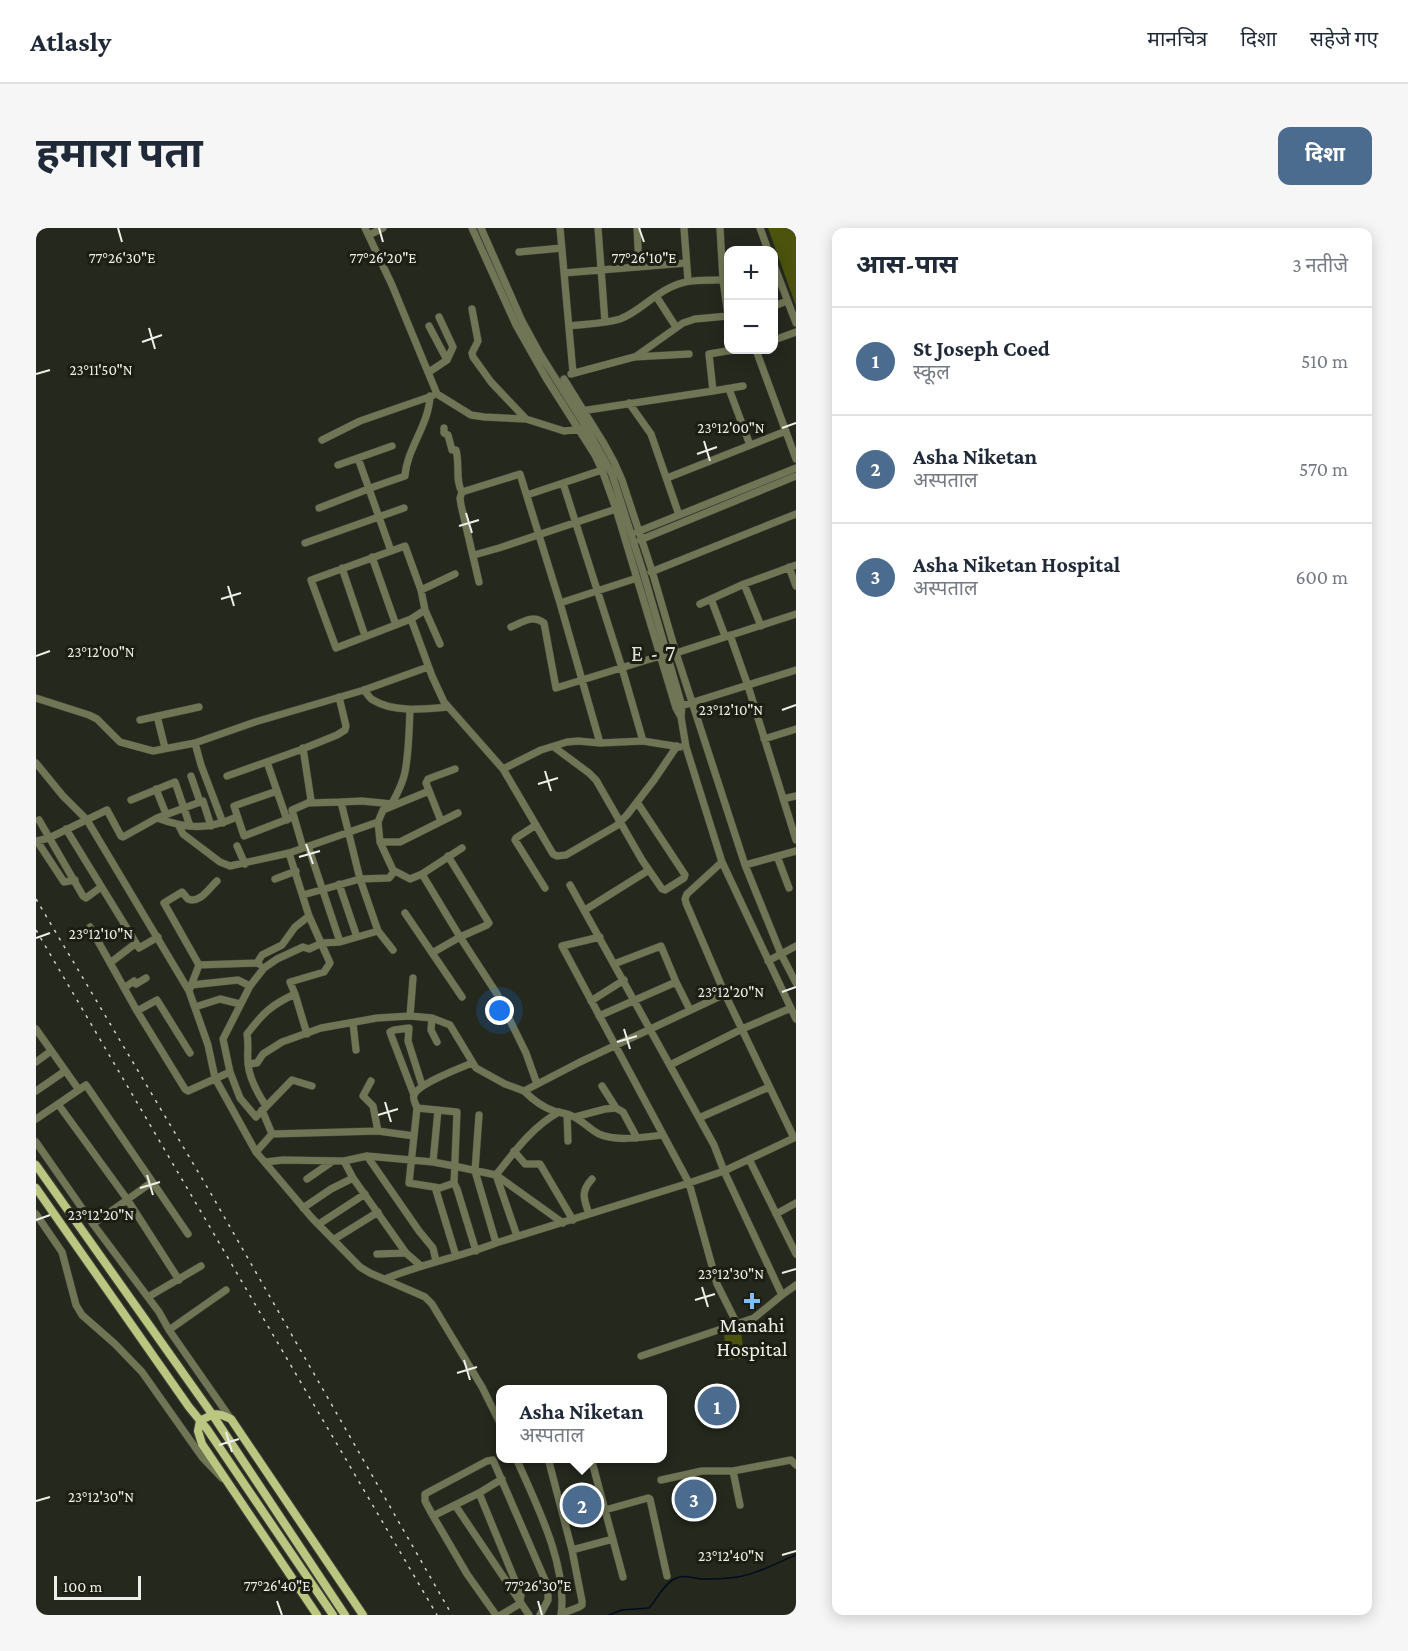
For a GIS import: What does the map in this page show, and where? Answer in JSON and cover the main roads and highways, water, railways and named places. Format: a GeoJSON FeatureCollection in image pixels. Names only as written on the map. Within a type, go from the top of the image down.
{"type":"FeatureCollection","features":[{"type":"Feature","properties":{"kind":"main road"},"geometry":{"type":"LineString","coordinates":[[36,1165],[212,1414],[345,1615]]}},
{"type":"Feature","properties":{"kind":"main road"},"geometry":{"type":"LineString","coordinates":[[36,1188],[333,1615]]}},
{"type":"Feature","properties":{"kind":"main road"},"geometry":{"type":"LineString","coordinates":[[317,1615],[202,1444],[198,1431],[200,1421],[212,1414],[231,1419],[363,1615]]}},
{"type":"Feature","properties":{"kind":"waterway"},"geometry":{"type":"LineString","coordinates":[[609,1615],[622,1610],[649,1608],[674,1579],[738,1577],[796,1555]]}},
{"type":"Feature","properties":{"kind":"railway"},"geometry":{"type":"LineString","coordinates":[[36,899],[210,1192],[452,1615]]}},
{"type":"Feature","properties":{"kind":"railway"},"geometry":{"type":"LineString","coordinates":[[36,930],[437,1615]]}},
{"type":"Feature","properties":{"kind":"place","name":"Manahi Hospital"},"geometry":{"type":"Point","coordinates":[752,1301]}},
{"type":"Feature","properties":{"kind":"place","name":"St Joseph Coed"},"geometry":{"type":"Point","coordinates":[717,1406]}},
{"type":"Feature","properties":{"kind":"place","name":"Asha Niketan Hospital"},"geometry":{"type":"Point","coordinates":[694,1499]}},
{"type":"Feature","properties":{"kind":"place","name":"Asha Niketan"},"geometry":{"type":"Point","coordinates":[582,1505]}},
{"type":"Feature","properties":{"kind":"district","name":"E - 7"},"geometry":{"type":"Point","coordinates":[654,653]}}]}
